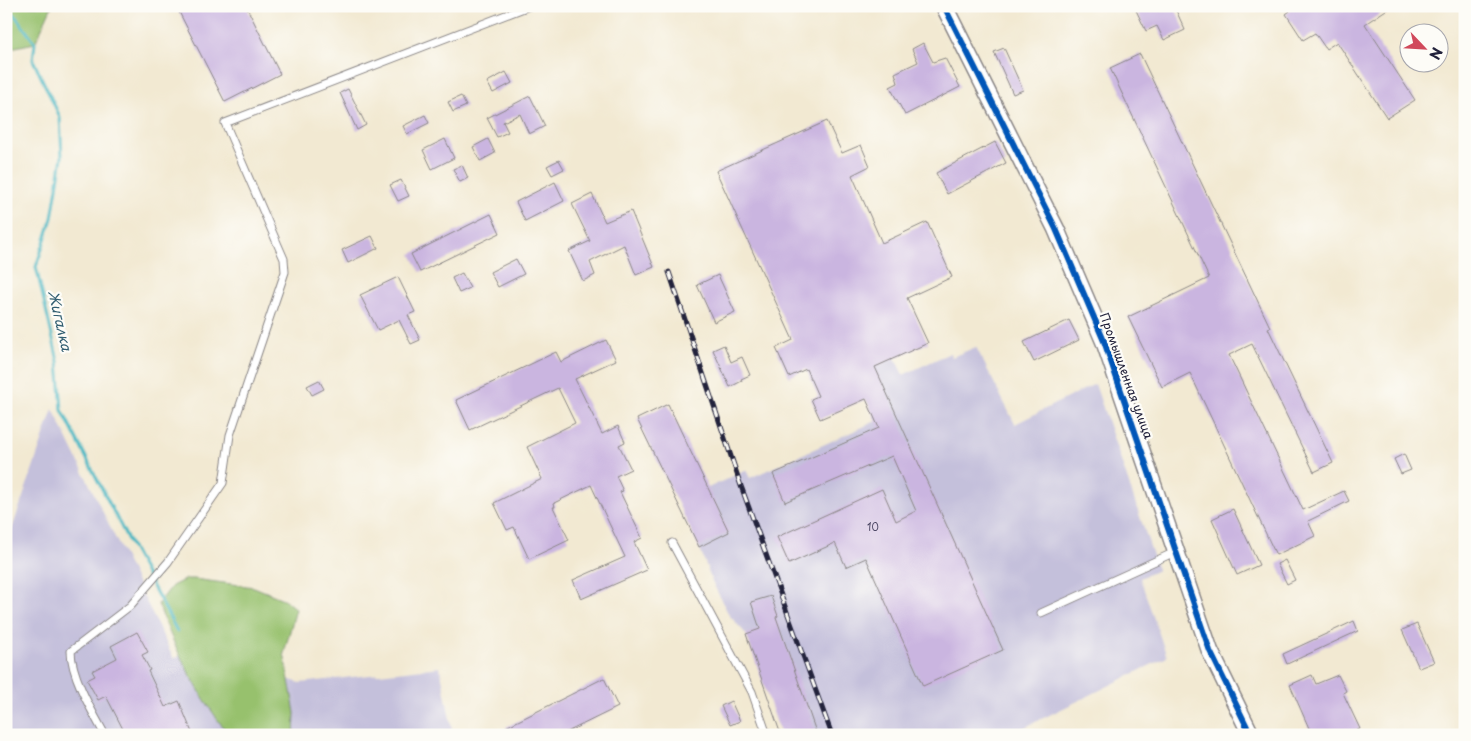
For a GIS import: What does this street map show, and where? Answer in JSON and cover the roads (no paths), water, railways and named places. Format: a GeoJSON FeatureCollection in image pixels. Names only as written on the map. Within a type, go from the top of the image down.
{"type":"FeatureCollection","features":[{"type":"Feature","properties":{"kind":"street","name":"Промышленная улица"},"geometry":{"type":"LineString","coordinates":[[944,6],[1056,229],[1104,341],[1210,651],[1251,735]]}},
{"type":"Feature","properties":{"kind":"lane"},"geometry":{"type":"LineString","coordinates":[[105,735],[87,702],[71,661],[71,651],[130,606],[168,562],[223,483],[230,435],[285,272],[284,260],[225,123],[529,6]]}},
{"type":"Feature","properties":{"kind":"lane"},"geometry":{"type":"LineString","coordinates":[[672,543],[752,692],[767,735]]}},
{"type":"Feature","properties":{"kind":"lane"},"geometry":{"type":"LineString","coordinates":[[1041,613],[1176,552]]}},
{"type":"Feature","properties":{"kind":"waterway","name":"Жигалка"},"geometry":{"type":"LineString","coordinates":[[8,6],[35,43],[33,60],[60,117],[62,157],[52,218],[36,267],[58,361],[62,410],[131,546],[177,631]]}},
{"type":"Feature","properties":{"kind":"railway"},"geometry":{"type":"LineString","coordinates":[[669,272],[741,486],[832,735]]}}]}
